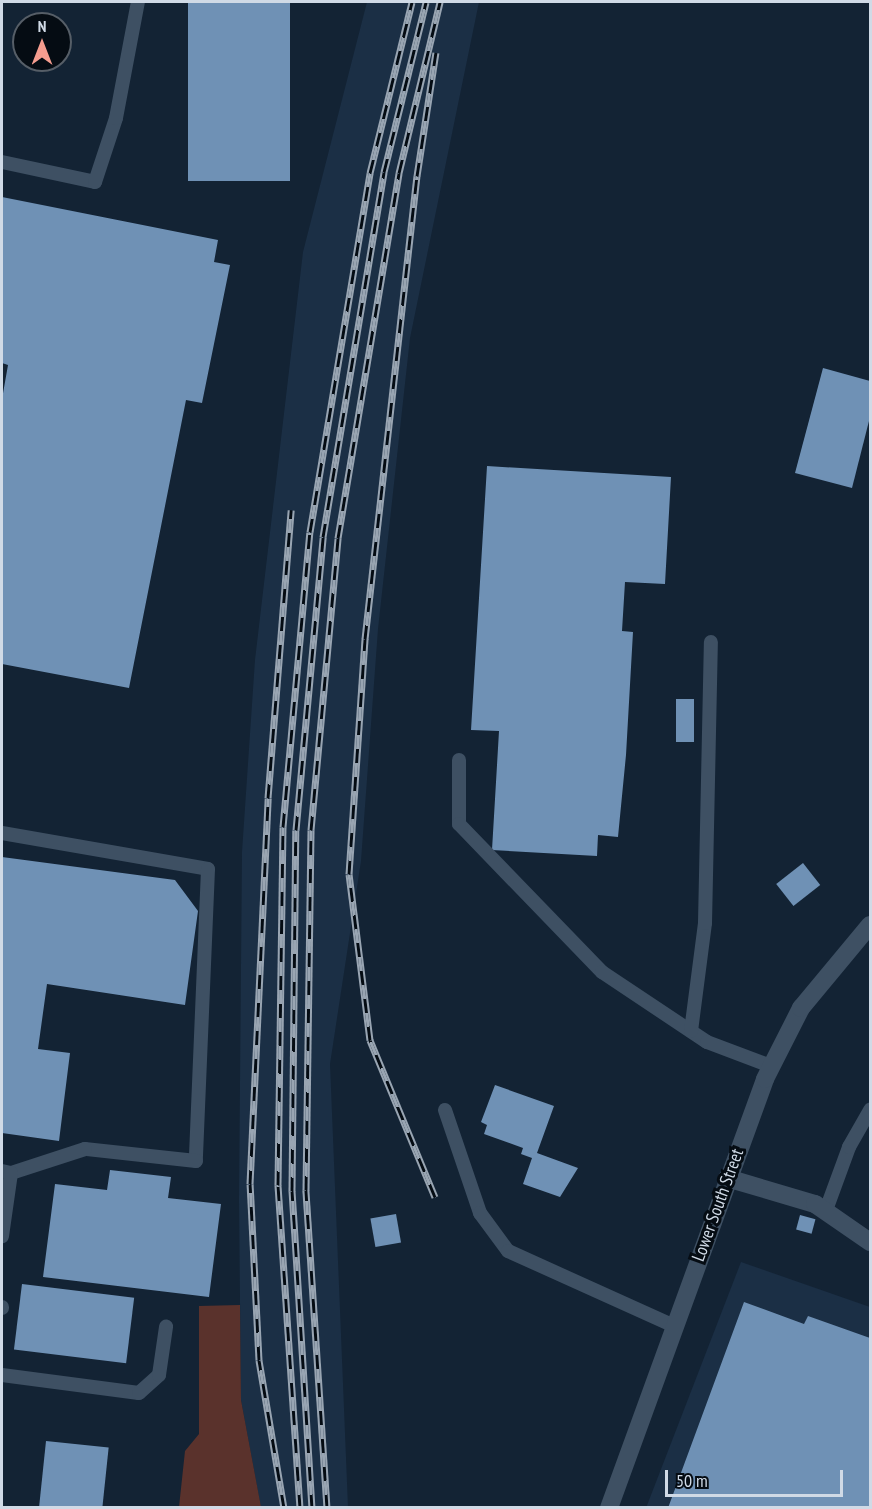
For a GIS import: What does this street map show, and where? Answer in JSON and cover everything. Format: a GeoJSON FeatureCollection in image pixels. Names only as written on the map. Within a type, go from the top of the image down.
{"type":"FeatureCollection","features":[{"type":"Feature","properties":{"kind":"street","name":"Lower South Street"},"geometry":{"type":"LineString","coordinates":[[609,1508],[728,1178],[771,1066],[801,1008],[870,925]]}},
{"type":"Feature","properties":{"kind":"street"},"geometry":{"type":"LineString","coordinates":[[728,1178],[826,1210],[868,1235]]}},
{"type":"Feature","properties":{"kind":"lane"},"geometry":{"type":"LineString","coordinates":[[2,162],[95,182],[116,118],[138,2]]}},
{"type":"Feature","properties":{"kind":"lane"},"geometry":{"type":"LineString","coordinates":[[691,1031],[705,923],[711,642]]}},
{"type":"Feature","properties":{"kind":"lane"},"geometry":{"type":"LineString","coordinates":[[459,759],[459,824],[485,855],[602,972],[691,1031],[771,1066]]}},
{"type":"Feature","properties":{"kind":"lane"},"geometry":{"type":"LineString","coordinates":[[2,833],[208,868],[196,1161],[85,1149],[6,1172],[2,1236]]}},
{"type":"Feature","properties":{"kind":"lane"},"geometry":{"type":"LineString","coordinates":[[445,1110],[480,1213],[508,1251],[674,1326]]}},
{"type":"Feature","properties":{"kind":"lane"},"geometry":{"type":"LineString","coordinates":[[826,1210],[849,1147],[870,1110]]}},
{"type":"Feature","properties":{"kind":"lane"},"geometry":{"type":"LineString","coordinates":[[2,1375],[139,1393],[159,1375],[166,1327]]}},
{"type":"Feature","properties":{"kind":"shaded area"},"geometry":{"type":"Polygon","coordinates":[[[367,2],[479,2],[410,338],[378,629],[361,861],[330,1064],[348,1507],[261,1508],[241,1400],[239,1200],[242,852],[255,660],[303,252],[367,2]]]}},
{"type":"Feature","properties":{"kind":"shaded area"},"geometry":{"type":"Polygon","coordinates":[[[741,1262],[870,1307],[870,1507],[646,1508],[741,1262]]]}},
{"type":"Feature","properties":{"kind":"shaded area"},"geometry":{"type":"Polygon","coordinates":[[[240,1305],[241,1400],[261,1507],[179,1507],[185,1451],[199,1434],[199,1306],[240,1305]]]}},
{"type":"Feature","properties":{"kind":"building"},"geometry":{"type":"Polygon","coordinates":[[[188,2],[290,2],[290,181],[188,181],[188,2]]]}},
{"type":"Feature","properties":{"kind":"building"},"geometry":{"type":"Polygon","coordinates":[[[2,197],[218,240],[214,262],[230,265],[202,403],[186,400],[129,688],[2,664],[2,399],[8,365],[2,363],[2,197]]]}},
{"type":"Feature","properties":{"kind":"building"},"geometry":{"type":"Polygon","coordinates":[[[823,368],[870,381],[870,417],[852,488],[795,473],[823,368]]]}},
{"type":"Feature","properties":{"kind":"building"},"geometry":{"type":"Polygon","coordinates":[[[487,466],[671,477],[665,584],[625,582],[622,631],[633,632],[626,755],[618,837],[598,835],[597,856],[492,850],[499,731],[471,730],[487,466]]]}},
{"type":"Feature","properties":{"kind":"building"},"geometry":{"type":"Polygon","coordinates":[[[676,699],[694,699],[694,742],[676,742],[676,699]]]}},
{"type":"Feature","properties":{"kind":"building"},"geometry":{"type":"Polygon","coordinates":[[[2,857],[175,880],[198,911],[185,1005],[47,984],[38,1049],[70,1053],[59,1141],[2,1133],[2,857]]]}},
{"type":"Feature","properties":{"kind":"building"},"geometry":{"type":"Polygon","coordinates":[[[803,863],[820,885],[793,906],[776,884],[803,863]]]}},
{"type":"Feature","properties":{"kind":"building"},"geometry":{"type":"Polygon","coordinates":[[[495,1085],[554,1106],[537,1153],[578,1168],[560,1197],[523,1184],[532,1158],[521,1154],[523,1148],[484,1134],[487,1125],[481,1122],[495,1085]]]}},
{"type":"Feature","properties":{"kind":"building"},"geometry":{"type":"Polygon","coordinates":[[[110,1170],[171,1177],[168,1198],[221,1204],[209,1297],[43,1277],[55,1184],[107,1190],[110,1170]]]}},
{"type":"Feature","properties":{"kind":"building"},"geometry":{"type":"Polygon","coordinates":[[[396,1214],[401,1243],[375,1247],[370,1219],[396,1214]]]}},
{"type":"Feature","properties":{"kind":"building"},"geometry":{"type":"Polygon","coordinates":[[[800,1215],[815,1219],[812,1234],[796,1229],[800,1215]]]}},
{"type":"Feature","properties":{"kind":"building"},"geometry":{"type":"Polygon","coordinates":[[[22,1284],[134,1298],[126,1363],[14,1350],[22,1284]]]}},
{"type":"Feature","properties":{"kind":"building"},"geometry":{"type":"Polygon","coordinates":[[[744,1302],[804,1324],[808,1316],[870,1338],[870,1508],[668,1508],[744,1302]]]}},
{"type":"Feature","properties":{"kind":"building"},"geometry":{"type":"Polygon","coordinates":[[[46,1441],[109,1448],[102,1508],[39,1508],[46,1441]]]}},
{"type":"Feature","properties":{"kind":"railway"},"geometry":{"type":"LineString","coordinates":[[300,1508],[278,1185],[283,827],[310,532],[370,173],[412,2]]}},
{"type":"Feature","properties":{"kind":"railway"},"geometry":{"type":"LineString","coordinates":[[312,1508],[292,1191],[296,830],[323,537],[384,172],[426,2]]}},
{"type":"Feature","properties":{"kind":"railway"},"geometry":{"type":"LineString","coordinates":[[327,1508],[306,1190],[311,830],[338,538],[399,173],[440,2]]}},
{"type":"Feature","properties":{"kind":"railway"},"geometry":{"type":"LineString","coordinates":[[435,1197],[370,1040],[349,874],[365,639],[417,176],[436,52]]}},
{"type":"Feature","properties":{"kind":"railway"},"geometry":{"type":"LineString","coordinates":[[284,1508],[259,1360],[250,1184],[268,798],[291,510]]}}]}
